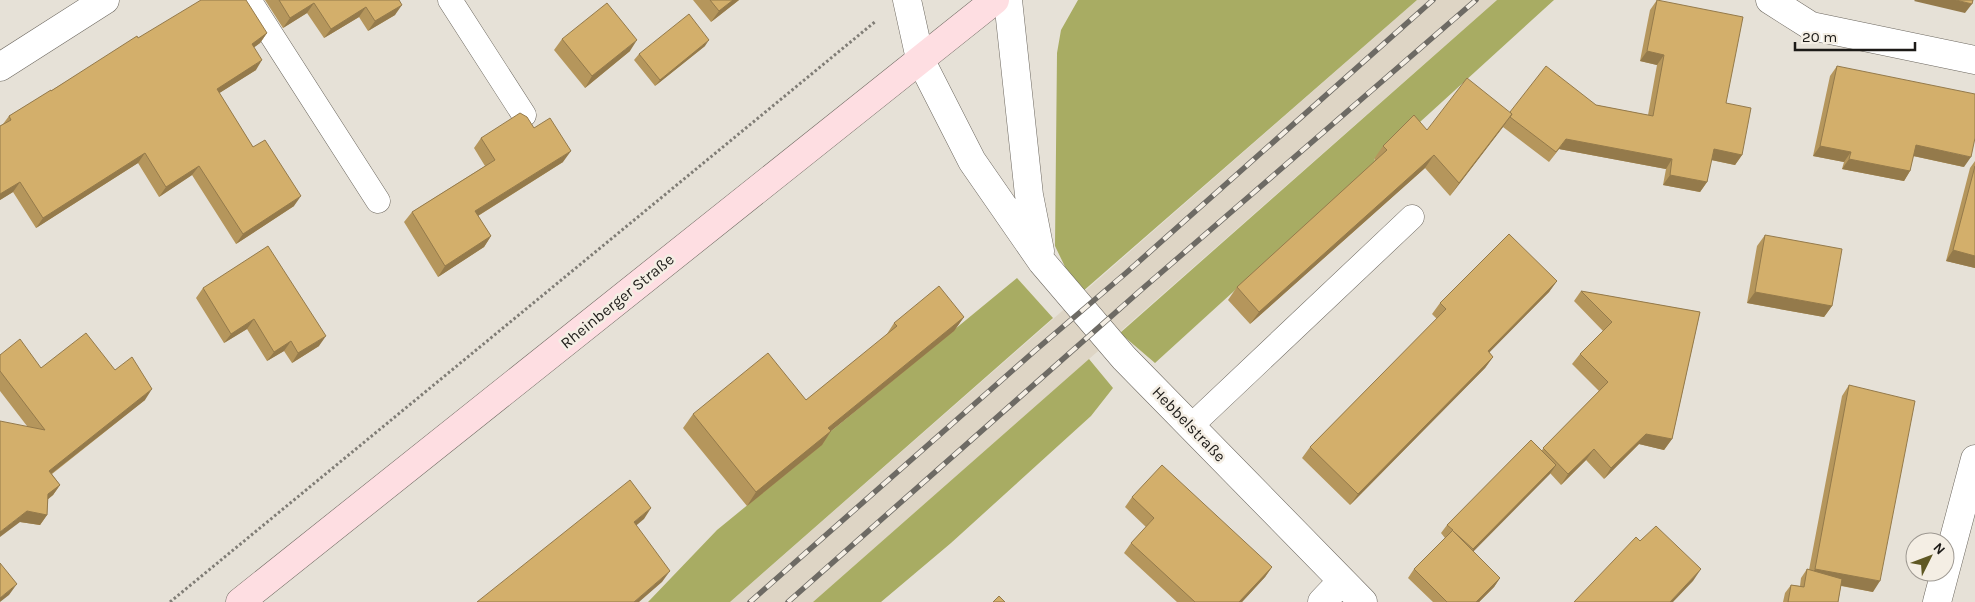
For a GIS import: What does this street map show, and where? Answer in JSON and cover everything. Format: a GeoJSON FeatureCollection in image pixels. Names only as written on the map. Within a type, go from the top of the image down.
{"type":"FeatureCollection","features":[{"type":"Feature","properties":{"kind":"main road","name":"Rheinberger Straße"},"geometry":{"type":"LineString","coordinates":[[240,602],[994,0]]}},
{"type":"Feature","properties":{"kind":"street"},"geometry":{"type":"LineString","coordinates":[[0,67],[105,0]]}},
{"type":"Feature","properties":{"kind":"street","name":"Hebbelstraße"},"geometry":{"type":"LineString","coordinates":[[907,0],[920,59],[972,161],[1042,262],[1124,358],[1363,602]]}},
{"type":"Feature","properties":{"kind":"street","name":"Hebbelstraße"},"geometry":{"type":"LineString","coordinates":[[1008,0],[1029,196],[1042,262]]}},
{"type":"Feature","properties":{"kind":"street"},"geometry":{"type":"LineString","coordinates":[[1770,0],[1811,26],[1975,60]]}},
{"type":"Feature","properties":{"kind":"street"},"geometry":{"type":"LineString","coordinates":[[1937,602],[1975,459]]}},
{"type":"Feature","properties":{"kind":"street"},"geometry":{"type":"LineString","coordinates":[[1322,602],[1342,581]]}},
{"type":"Feature","properties":{"kind":"lane"},"geometry":{"type":"LineString","coordinates":[[249,0],[378,201]]}},
{"type":"Feature","properties":{"kind":"lane"},"geometry":{"type":"LineString","coordinates":[[450,0],[524,115]]}},
{"type":"Feature","properties":{"kind":"lane"},"geometry":{"type":"LineString","coordinates":[[1191,426],[1412,217]]}},
{"type":"Feature","properties":{"kind":"path"},"geometry":{"type":"LineString","coordinates":[[170,602],[881,16]]}},
{"type":"Feature","properties":{"kind":"shaded area"},"geometry":{"type":"Polygon","coordinates":[[[1417,0],[1497,0],[813,602],[730,602],[1417,0]]]}},
{"type":"Feature","properties":{"kind":"green space"},"geometry":{"type":"Polygon","coordinates":[[[1078,0],[1417,0],[1082,292],[1068,273],[1055,246],[1057,53],[1061,30],[1078,0]]]}},
{"type":"Feature","properties":{"kind":"green space"},"geometry":{"type":"Polygon","coordinates":[[[1497,0],[1554,0],[1409,132],[1374,159],[1376,162],[1155,363],[1120,333],[1497,0]]]}},
{"type":"Feature","properties":{"kind":"green space"},"geometry":{"type":"Polygon","coordinates":[[[1017,278],[1053,318],[730,602],[648,602],[717,530],[821,445],[819,441],[1017,278]]]}},
{"type":"Feature","properties":{"kind":"green space"},"geometry":{"type":"Polygon","coordinates":[[[1089,359],[1113,388],[1091,416],[951,543],[881,602],[813,602],[1089,359]]]}},
{"type":"Feature","properties":{"kind":"building"},"geometry":{"type":"Polygon","coordinates":[[[201,0],[246,0],[267,33],[252,44],[262,60],[217,89],[253,147],[265,140],[301,196],[243,234],[199,166],[166,187],[145,153],[43,218],[20,182],[0,194],[0,126],[11,120],[9,116],[137,36],[138,38],[201,0]]]}},
{"type":"Feature","properties":{"kind":"building"},"geometry":{"type":"Polygon","coordinates":[[[279,0],[399,0],[402,5],[375,21],[366,7],[331,29],[314,3],[290,18],[279,0]]]}},
{"type":"Feature","properties":{"kind":"building"},"geometry":{"type":"Polygon","coordinates":[[[710,0],[733,0],[719,11],[710,0]]]}},
{"type":"Feature","properties":{"kind":"building"},"geometry":{"type":"Polygon","coordinates":[[[1657,0],[1743,17],[1726,103],[1751,108],[1742,155],[1714,149],[1707,182],[1670,175],[1672,159],[1566,139],[1556,152],[1510,117],[1512,114],[1510,112],[1546,66],[1596,105],[1653,116],[1664,55],[1647,51],[1657,0]]]}},
{"type":"Feature","properties":{"kind":"building"},"geometry":{"type":"Polygon","coordinates":[[[1956,0],[1973,0],[1972,4],[1956,0]]]}},
{"type":"Feature","properties":{"kind":"building"},"geometry":{"type":"Polygon","coordinates":[[[607,3],[637,40],[592,76],[562,39],[607,3]]]}},
{"type":"Feature","properties":{"kind":"building"},"geometry":{"type":"Polygon","coordinates":[[[689,14],[709,40],[660,80],[639,54],[689,14]]]}},
{"type":"Feature","properties":{"kind":"building"},"geometry":{"type":"Polygon","coordinates":[[[1837,66],[1975,94],[1975,138],[1971,157],[1916,145],[1910,171],[1849,159],[1851,152],[1820,146],[1837,66]]]}},
{"type":"Feature","properties":{"kind":"building"},"geometry":{"type":"Polygon","coordinates":[[[1467,78],[1512,114],[1459,183],[1434,155],[1259,312],[1237,287],[1387,150],[1383,146],[1414,115],[1427,130],[1467,78]]]}},
{"type":"Feature","properties":{"kind":"building"},"geometry":{"type":"Polygon","coordinates":[[[520,113],[527,117],[534,128],[550,118],[571,151],[475,211],[491,236],[445,266],[412,212],[495,160],[481,138],[520,113]]]}},
{"type":"Feature","properties":{"kind":"building"},"geometry":{"type":"Polygon","coordinates":[[[1975,166],[1975,256],[1953,250],[1975,166]]]}},
{"type":"Feature","properties":{"kind":"building"},"geometry":{"type":"Polygon","coordinates":[[[1509,234],[1557,281],[1488,351],[1493,357],[1358,494],[1310,447],[1446,309],[1440,303],[1509,234]]]}},
{"type":"Feature","properties":{"kind":"building"},"geometry":{"type":"Polygon","coordinates":[[[1765,235],[1842,249],[1832,306],[1755,292],[1765,235]]]}},
{"type":"Feature","properties":{"kind":"building"},"geometry":{"type":"Polygon","coordinates":[[[268,246],[326,336],[298,353],[291,341],[274,352],[254,319],[231,334],[203,288],[268,246]]]}},
{"type":"Feature","properties":{"kind":"building"},"geometry":{"type":"Polygon","coordinates":[[[939,286],[964,317],[828,428],[831,431],[756,492],[693,414],[768,353],[806,400],[897,326],[894,323],[939,286]]]}},
{"type":"Feature","properties":{"kind":"building"},"geometry":{"type":"Polygon","coordinates":[[[1581,291],[1700,312],[1672,439],[1646,434],[1611,468],[1594,449],[1568,474],[1543,448],[1608,382],[1580,354],[1612,322],[1581,291]]]}},
{"type":"Feature","properties":{"kind":"building"},"geometry":{"type":"Polygon","coordinates":[[[86,333],[115,370],[132,357],[152,389],[49,471],[60,485],[48,494],[47,515],[27,511],[0,532],[0,421],[45,430],[0,371],[0,355],[20,339],[41,368],[86,333]]]}},
{"type":"Feature","properties":{"kind":"building"},"geometry":{"type":"Polygon","coordinates":[[[1849,385],[1915,401],[1880,581],[1815,569],[1849,385]]]}},
{"type":"Feature","properties":{"kind":"building"},"geometry":{"type":"Polygon","coordinates":[[[1531,440],[1556,465],[1473,549],[1453,531],[1500,578],[1476,602],[1447,602],[1414,569],[1453,530],[1447,525],[1531,440]]]}},
{"type":"Feature","properties":{"kind":"building"},"geometry":{"type":"Polygon","coordinates":[[[1162,465],[1272,567],[1239,602],[1195,602],[1131,543],[1154,518],[1132,497],[1162,465]]]}},
{"type":"Feature","properties":{"kind":"building"},"geometry":{"type":"Polygon","coordinates":[[[630,480],[651,508],[634,522],[670,571],[634,602],[477,602],[630,480]]]}},
{"type":"Feature","properties":{"kind":"building"},"geometry":{"type":"Polygon","coordinates":[[[1656,526],[1701,569],[1670,602],[1574,602],[1636,537],[1640,541],[1656,526]]]}},
{"type":"Feature","properties":{"kind":"building"},"geometry":{"type":"Polygon","coordinates":[[[0,563],[17,584],[0,598],[0,563]]]}},
{"type":"Feature","properties":{"kind":"building"},"geometry":{"type":"Polygon","coordinates":[[[1807,569],[1842,579],[1838,602],[1788,602],[1791,585],[1804,587],[1807,569]]]}},
{"type":"Feature","properties":{"kind":"building"},"geometry":{"type":"Polygon","coordinates":[[[999,596],[1005,602],[993,602],[999,596]]]}},
{"type":"Feature","properties":{"kind":"railway"},"geometry":{"type":"LineString","coordinates":[[750,602],[1038,348],[1126,273],[1433,0]]}},
{"type":"Feature","properties":{"kind":"railway"},"geometry":{"type":"LineString","coordinates":[[788,602],[1141,290],[1476,0]]}}]}
